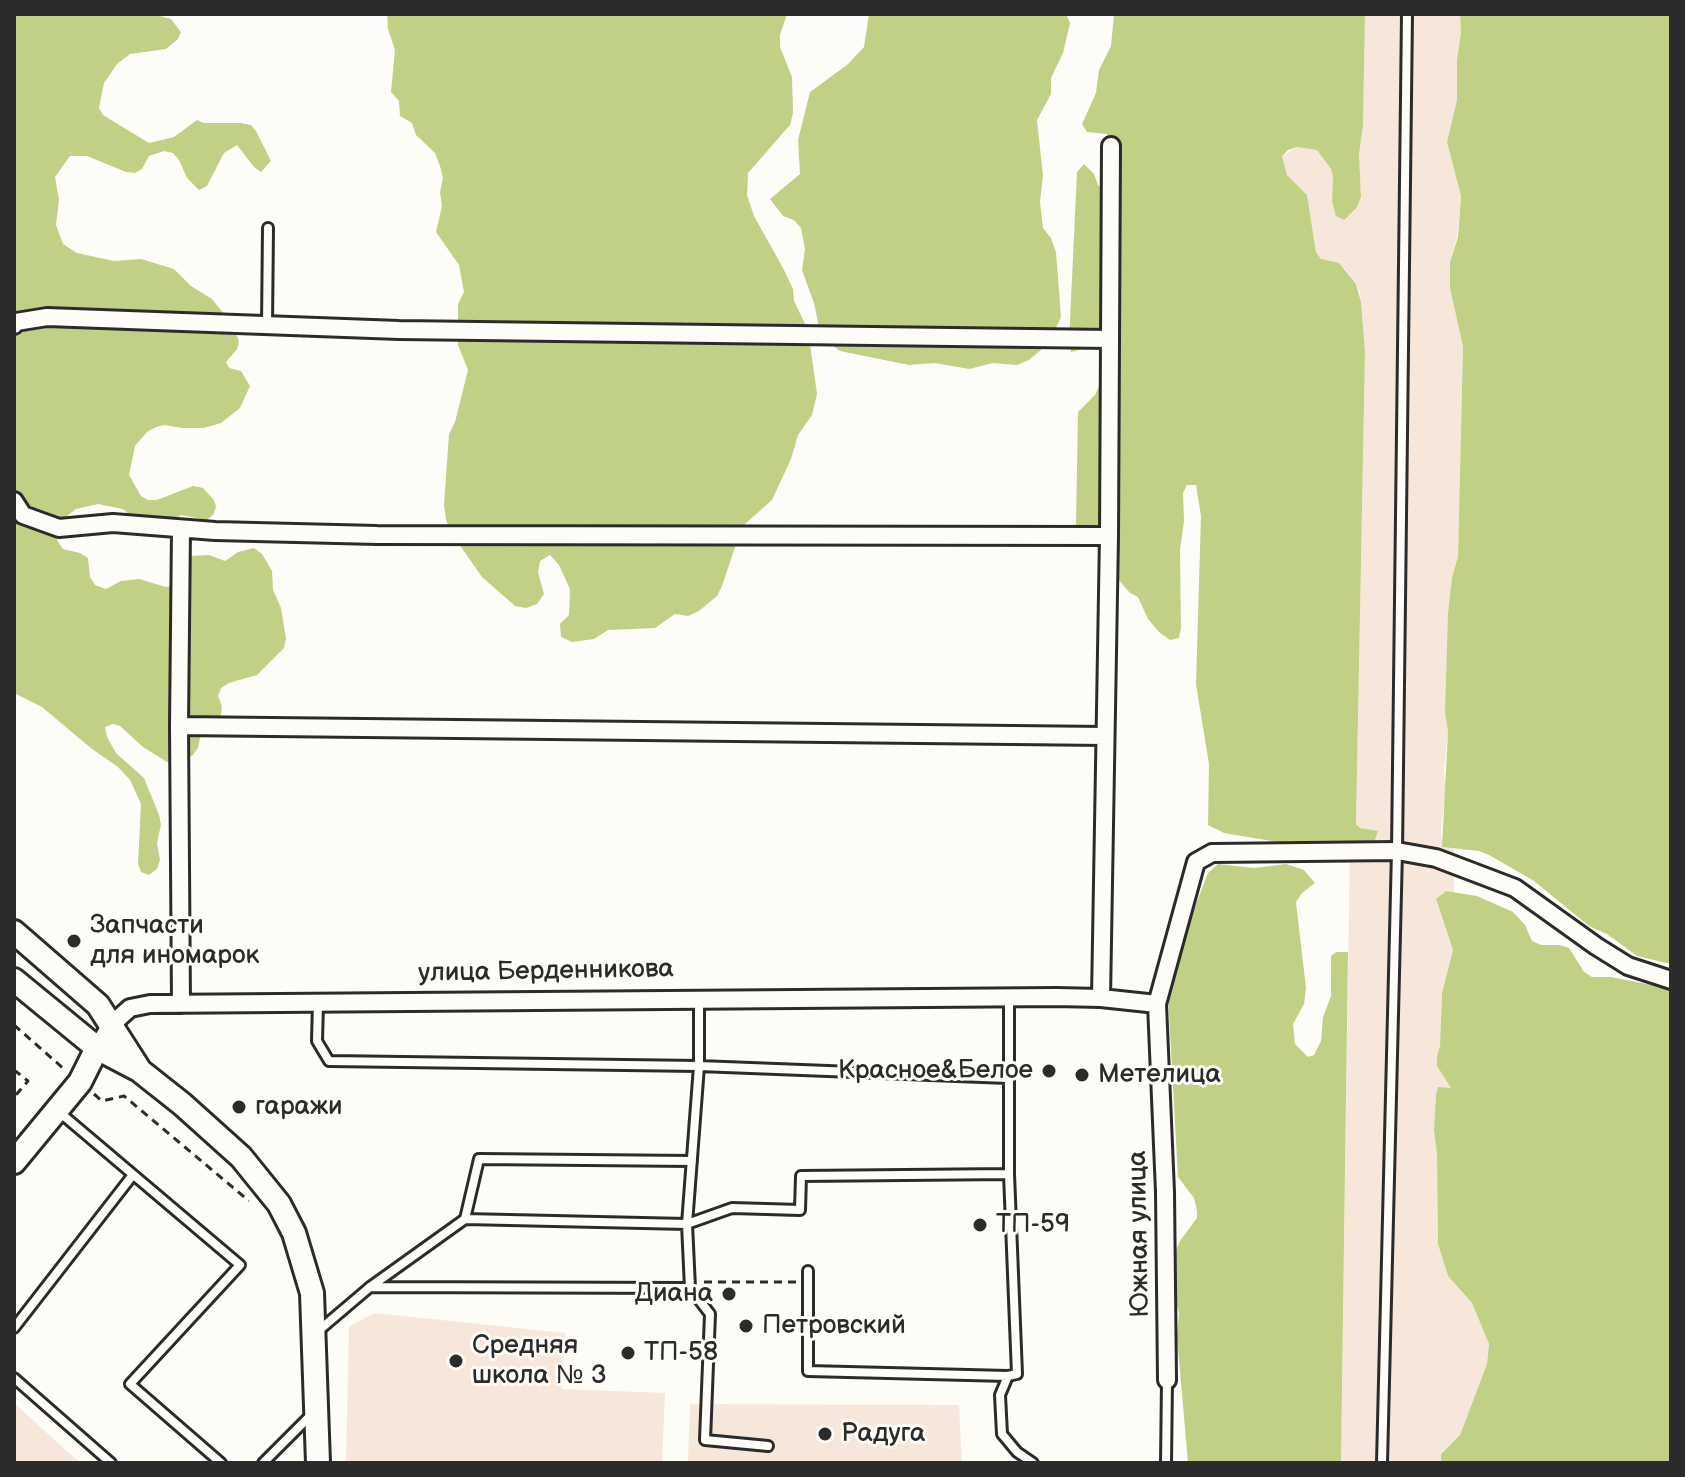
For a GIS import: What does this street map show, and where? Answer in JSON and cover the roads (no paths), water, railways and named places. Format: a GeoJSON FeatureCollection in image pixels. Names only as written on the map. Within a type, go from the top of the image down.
{"type":"FeatureCollection","features":[{"type":"Feature","properties":{"kind":"street"},"geometry":{"type":"LineString","coordinates":[[1101,998],[1109,536],[1111,146]]}},
{"type":"Feature","properties":{"kind":"street"},"geometry":{"type":"LineString","coordinates":[[14,325],[16,322],[47,317],[399,330],[1110,339]]}},
{"type":"Feature","properties":{"kind":"street"},"geometry":{"type":"LineString","coordinates":[[14,501],[23,515],[59,528],[113,523],[181,529],[377,535],[1109,536]]}},
{"type":"Feature","properties":{"kind":"street"},"geometry":{"type":"LineString","coordinates":[[181,529],[181,1004]]}},
{"type":"Feature","properties":{"kind":"street"},"geometry":{"type":"LineString","coordinates":[[179,726],[1105,736]]}},
{"type":"Feature","properties":{"kind":"street","name":"Южная улица"},"geometry":{"type":"LineString","coordinates":[[1167,1380],[1165,1192],[1157,1004],[1196,862],[1212,853],[1397,851],[1436,858],[1515,888],[1628,966],[1671,980]]}},
{"type":"Feature","properties":{"kind":"street"},"geometry":{"type":"LineString","coordinates":[[14,932],[98,1005],[139,1070]]}},
{"type":"Feature","properties":{"kind":"street"},"geometry":{"type":"LineString","coordinates":[[14,980],[97,1048],[139,1070],[241,1157],[279,1204],[294,1233],[312,1293],[318,1463]]}},
{"type":"Feature","properties":{"kind":"street","name":"улица Берденникова"},"geometry":{"type":"LineString","coordinates":[[14,1162],[80,1082],[110,1026],[130,1008],[150,1004],[1101,998],[1157,1004]]}},
{"type":"Feature","properties":{"kind":"lane"},"geometry":{"type":"LineString","coordinates":[[1382,1463],[1397,851],[1407,14]]}},
{"type":"Feature","properties":{"kind":"lane"},"geometry":{"type":"LineString","coordinates":[[267,325],[268,228]]}},
{"type":"Feature","properties":{"kind":"lane"},"geometry":{"type":"LineString","coordinates":[[808,1271],[808,1371],[1017,1374],[1009,1174],[1009,998]]}},
{"type":"Feature","properties":{"kind":"lane"},"geometry":{"type":"LineString","coordinates":[[699,999],[699,1066],[687,1224],[691,1285],[710,1314],[705,1440],[768,1446]]}},
{"type":"Feature","properties":{"kind":"lane"},"geometry":{"type":"LineString","coordinates":[[318,1003],[317,1041],[329,1061],[699,1066],[1008,1078]]}},
{"type":"Feature","properties":{"kind":"lane"},"geometry":{"type":"LineString","coordinates":[[58,1111],[240,1265],[130,1384],[221,1463]]}},
{"type":"Feature","properties":{"kind":"lane"},"geometry":{"type":"LineString","coordinates":[[465,1219],[479,1159],[692,1161]]}},
{"type":"Feature","properties":{"kind":"lane"},"geometry":{"type":"LineString","coordinates":[[313,1335],[370,1287],[465,1219],[687,1224],[732,1208],[800,1210],[801,1176],[1009,1174]]}},
{"type":"Feature","properties":{"kind":"lane"},"geometry":{"type":"LineString","coordinates":[[14,1328],[132,1176]]}},
{"type":"Feature","properties":{"kind":"lane"},"geometry":{"type":"LineString","coordinates":[[370,1287],[691,1285]]}},
{"type":"Feature","properties":{"kind":"lane"},"geometry":{"type":"LineString","coordinates":[[1008,1376],[1000,1395],[1002,1434],[1017,1452],[1033,1463]]}},
{"type":"Feature","properties":{"kind":"lane"},"geometry":{"type":"LineString","coordinates":[[14,1378],[111,1463]]}},
{"type":"Feature","properties":{"kind":"lane","name":"Южная улица"},"geometry":{"type":"LineString","coordinates":[[1166,1463],[1167,1380]]}},
{"type":"Feature","properties":{"kind":"lane"},"geometry":{"type":"LineString","coordinates":[[263,1463],[316,1409]]}},
{"type":"Feature","properties":{"kind":"place","name":"Запчасти для иномарок"},"geometry":{"type":"Point","coordinates":[74,941]}},
{"type":"Feature","properties":{"kind":"place","name":"Красное&Белое"},"geometry":{"type":"Point","coordinates":[1049,1071]}},
{"type":"Feature","properties":{"kind":"place","name":"Метелица"},"geometry":{"type":"Point","coordinates":[1082,1075]}},
{"type":"Feature","properties":{"kind":"place","name":"гаражи"},"geometry":{"type":"Point","coordinates":[239,1107]}},
{"type":"Feature","properties":{"kind":"place","name":"ТП-59"},"geometry":{"type":"Point","coordinates":[980,1225]}},
{"type":"Feature","properties":{"kind":"place","name":"Диана"},"geometry":{"type":"Point","coordinates":[729,1294]}},
{"type":"Feature","properties":{"kind":"place","name":"Петровский"},"geometry":{"type":"Point","coordinates":[746,1326]}},
{"type":"Feature","properties":{"kind":"place","name":"ТП-58"},"geometry":{"type":"Point","coordinates":[628,1353]}},
{"type":"Feature","properties":{"kind":"place","name":"Средняя школа № 3"},"geometry":{"type":"Point","coordinates":[456,1361]}},
{"type":"Feature","properties":{"kind":"place","name":"Радуга"},"geometry":{"type":"Point","coordinates":[825,1434]}}]}
